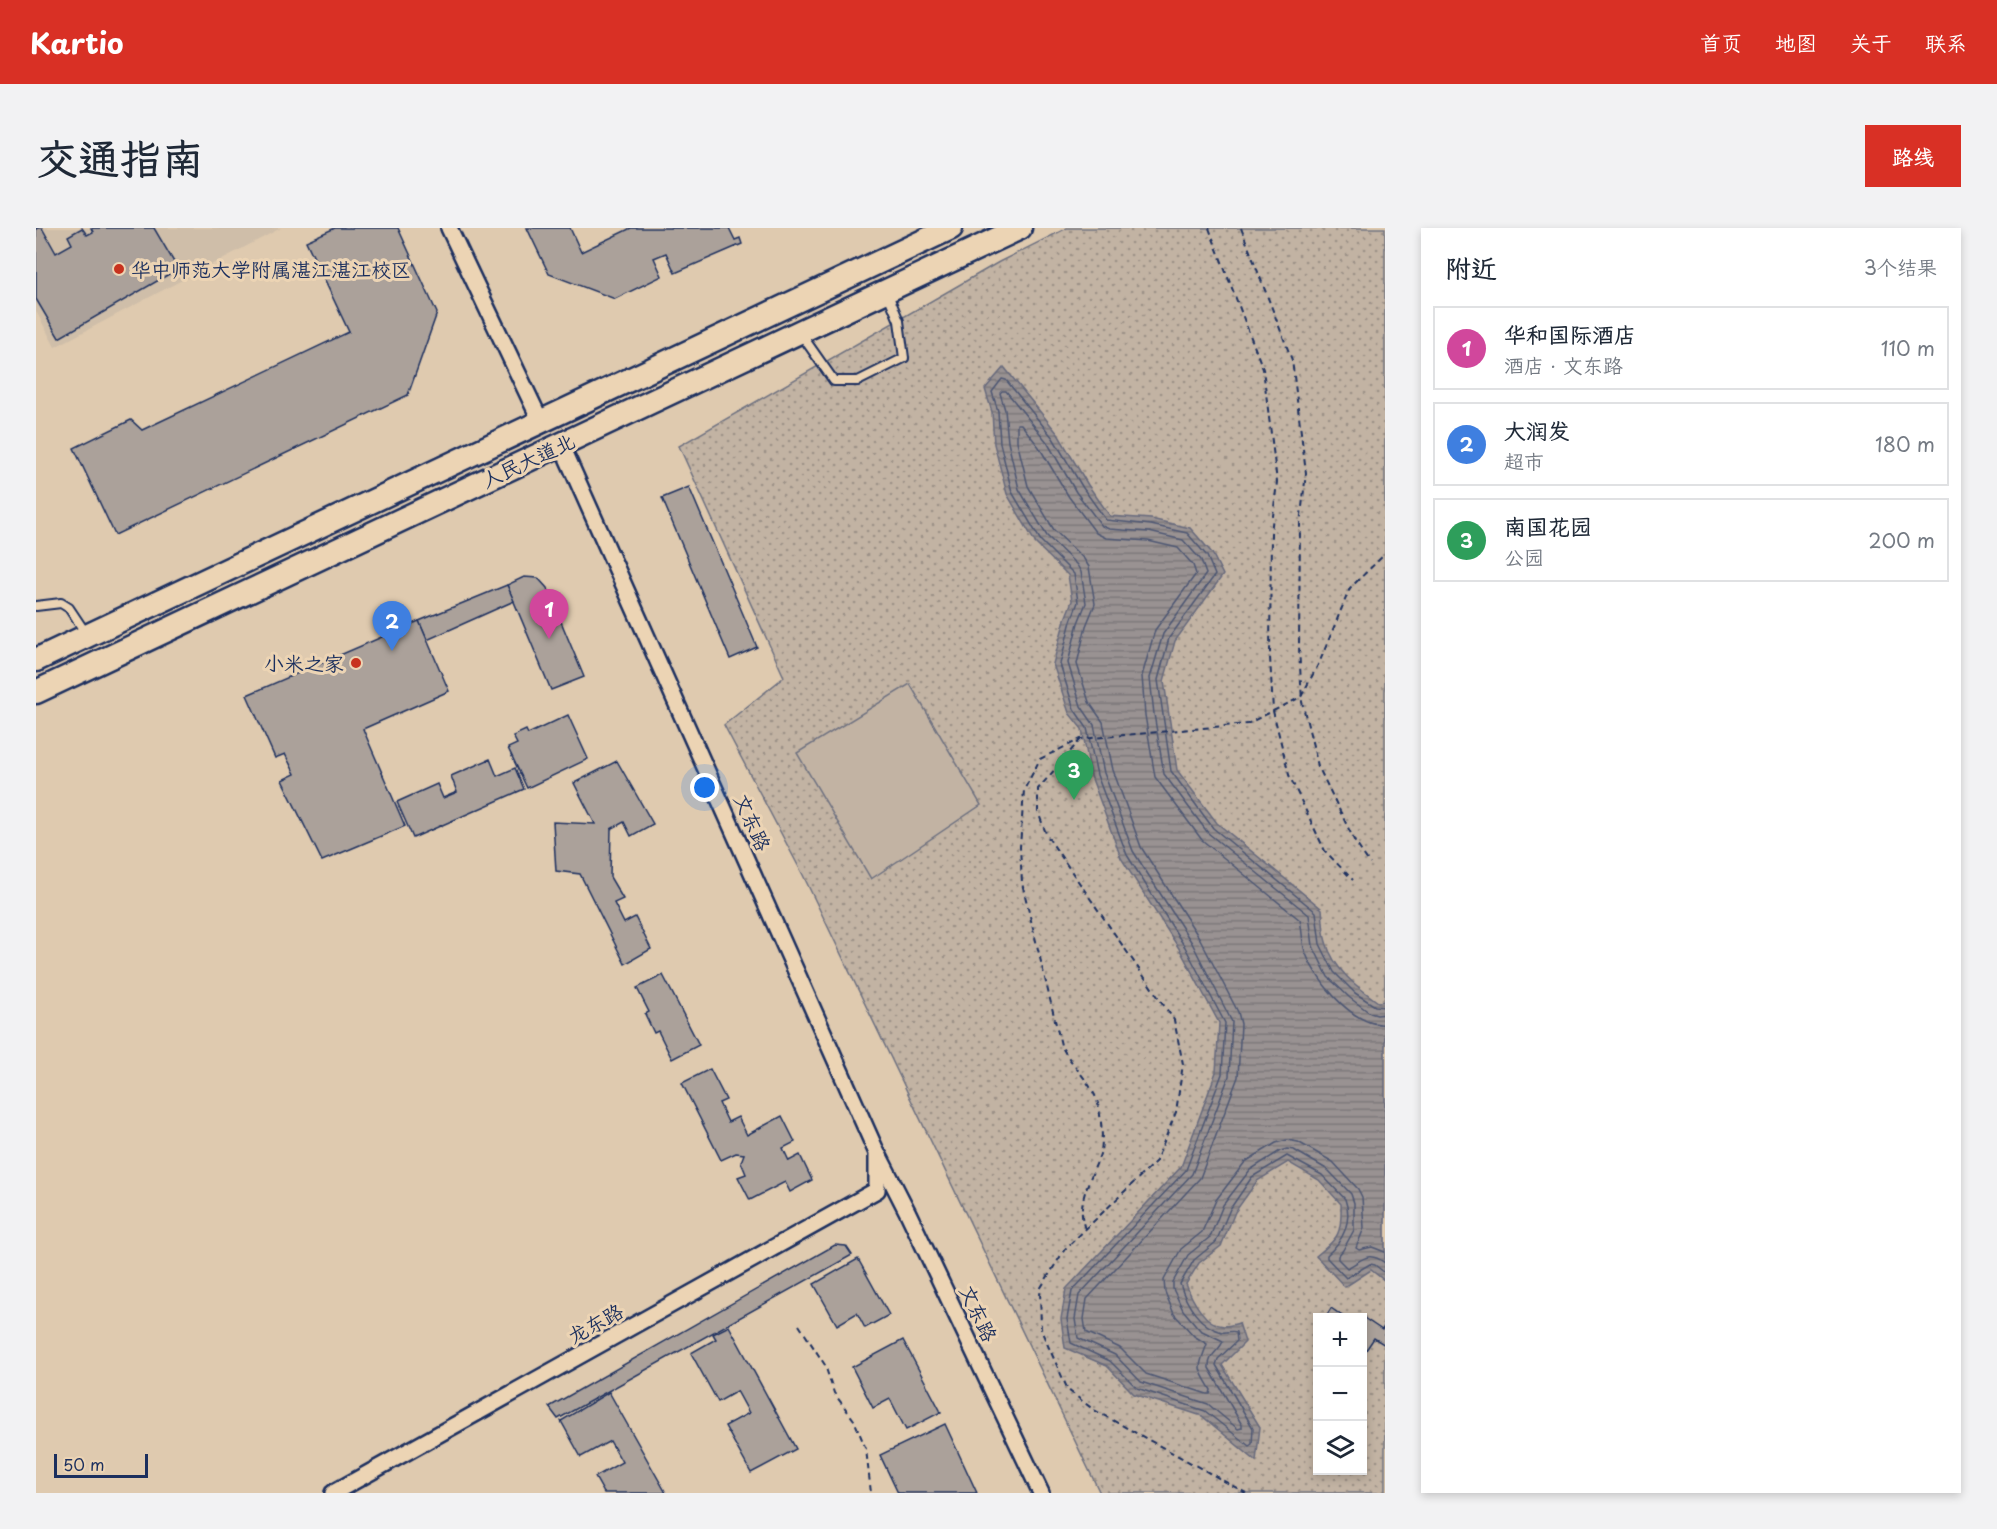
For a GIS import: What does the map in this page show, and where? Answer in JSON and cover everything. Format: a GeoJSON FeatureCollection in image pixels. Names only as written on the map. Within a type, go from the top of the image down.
{"type":"FeatureCollection","features":[{"type":"Feature","properties":{"kind":"main road","name":"人民大道北"},"geometry":{"type":"LineString","coordinates":[[36,660],[541,422],[919,235],[951,228]]}},
{"type":"Feature","properties":{"kind":"main road","name":"人民大道北"},"geometry":{"type":"LineString","coordinates":[[36,692],[1020,228]]}},
{"type":"Feature","properties":{"kind":"street"},"geometry":{"type":"LineString","coordinates":[[448,228],[541,422]]}},
{"type":"Feature","properties":{"kind":"street","name":"文东路"},"geometry":{"type":"LineString","coordinates":[[561,444],[876,1151],[908,1213],[1041,1493]]}},
{"type":"Feature","properties":{"kind":"street","name":"文东路"},"geometry":{"type":"LineString","coordinates":[[876,1151],[877,1190]]}},
{"type":"Feature","properties":{"kind":"street","name":"龙东路"},"geometry":{"type":"LineString","coordinates":[[333,1493],[877,1190]]}},
{"type":"Feature","properties":{"kind":"lane"},"geometry":{"type":"LineString","coordinates":[[800,332],[834,381],[858,381],[904,358],[899,321],[887,291]]}},
{"type":"Feature","properties":{"kind":"lane"},"geometry":{"type":"LineString","coordinates":[[36,606],[61,603],[69,608],[88,636]]}},
{"type":"Feature","properties":{"kind":"path"},"geometry":{"type":"LineString","coordinates":[[1209,228],[1263,369],[1277,482],[1271,533],[1270,657],[1273,711],[1293,785],[1325,851],[1353,880]]}},
{"type":"Feature","properties":{"kind":"path"},"geometry":{"type":"LineString","coordinates":[[1242,228],[1292,360],[1306,473],[1300,524],[1301,697],[1318,766],[1354,842],[1370,864]]}},
{"type":"Feature","properties":{"kind":"path"},"geometry":{"type":"LineString","coordinates":[[1085,1229],[1081,1211],[1086,1189],[1101,1152],[1098,1106],[1090,1088],[1067,1059],[1061,1045],[1023,883],[1020,847],[1024,790],[1033,769],[1040,759],[1081,739],[1247,724],[1301,697],[1320,662],[1350,588],[1385,554]]}},
{"type":"Feature","properties":{"kind":"path"},"geometry":{"type":"LineString","coordinates":[[1081,739],[1038,789],[1038,812],[1047,836],[1174,1020],[1183,1064],[1176,1112],[1156,1161],[1065,1249],[1040,1289],[1041,1330],[1068,1390],[1094,1410],[1246,1493]]}},
{"type":"Feature","properties":{"kind":"path"},"geometry":{"type":"LineString","coordinates":[[799,1325],[825,1365],[834,1393],[854,1420],[866,1449],[871,1493]]}},
{"type":"Feature","properties":{"kind":"shaded area","name":"华中师范大学附属湛江湛江校区"},"geometry":{"type":"Polygon","coordinates":[[[36,228],[281,228],[55,347],[36,311],[36,228]]]}},
{"type":"Feature","properties":{"kind":"shaded area"},"geometry":{"type":"Polygon","coordinates":[[[1067,228],[1385,228],[1385,1493],[1100,1493],[803,875],[724,725],[784,677],[679,446],[999,262],[1067,228]]]}},
{"type":"Feature","properties":{"kind":"shaded area"},"geometry":{"type":"Polygon","coordinates":[[[910,684],[981,805],[871,879],[797,753],[910,684]]]}},
{"type":"Feature","properties":{"kind":"water"},"geometry":{"type":"Polygon","coordinates":[[[1004,367],[1058,434],[1088,485],[1110,516],[1151,519],[1190,528],[1212,553],[1223,575],[1175,641],[1164,681],[1177,770],[1217,823],[1322,909],[1325,938],[1334,961],[1362,990],[1378,1002],[1385,1001],[1385,1281],[1371,1270],[1345,1287],[1316,1256],[1338,1234],[1341,1204],[1319,1180],[1288,1162],[1257,1181],[1235,1212],[1221,1246],[1199,1263],[1186,1284],[1200,1311],[1211,1321],[1224,1326],[1239,1323],[1245,1342],[1222,1365],[1260,1427],[1256,1461],[1202,1416],[1134,1394],[1107,1366],[1065,1348],[1061,1319],[1066,1289],[1181,1167],[1216,1072],[1219,1023],[1180,950],[1121,858],[1091,776],[1082,729],[1069,713],[1053,664],[1072,601],[1068,575],[1036,544],[1007,494],[994,444],[992,412],[985,389],[1004,367]]]}},
{"type":"Feature","properties":{"kind":"building","name":"华中师范大学附属湛江湛江校区"},"geometry":{"type":"Polygon","coordinates":[[[36,228],[42,228],[56,253],[72,244],[68,236],[82,228],[87,235],[93,232],[91,228],[154,228],[178,269],[59,338],[36,299],[36,228]]]}},
{"type":"Feature","properties":{"kind":"building"},"geometry":{"type":"Polygon","coordinates":[[[335,228],[398,228],[437,313],[408,395],[115,535],[74,448],[131,420],[142,430],[349,332],[306,241],[335,228]]]}},
{"type":"Feature","properties":{"kind":"building"},"geometry":{"type":"Polygon","coordinates":[[[527,228],[570,228],[581,252],[631,228],[729,228],[735,240],[740,238],[742,244],[675,273],[666,253],[654,258],[662,276],[615,299],[549,274],[527,228]]]}},
{"type":"Feature","properties":{"kind":"building"},"geometry":{"type":"Polygon","coordinates":[[[689,487],[757,647],[730,659],[662,498],[689,487]]]}},
{"type":"Feature","properties":{"kind":"building"},"geometry":{"type":"Polygon","coordinates":[[[524,577],[538,578],[547,588],[584,677],[551,690],[507,585],[524,577]]]}},
{"type":"Feature","properties":{"kind":"building"},"geometry":{"type":"Polygon","coordinates":[[[507,585],[514,601],[427,640],[419,621],[507,585]]]}},
{"type":"Feature","properties":{"kind":"building"},"geometry":{"type":"Polygon","coordinates":[[[419,621],[449,691],[363,729],[405,826],[322,861],[282,780],[295,774],[285,754],[275,758],[247,695],[419,621]]]}},
{"type":"Feature","properties":{"kind":"building"},"geometry":{"type":"Polygon","coordinates":[[[568,715],[588,759],[527,788],[508,748],[517,744],[513,736],[526,730],[528,734],[568,715]]]}},
{"type":"Feature","properties":{"kind":"building"},"geometry":{"type":"Polygon","coordinates":[[[490,759],[497,776],[515,768],[524,789],[413,838],[397,802],[437,784],[443,798],[457,792],[451,776],[490,759]]]}},
{"type":"Feature","properties":{"kind":"building"},"geometry":{"type":"Polygon","coordinates":[[[617,761],[653,824],[631,836],[624,822],[611,829],[610,877],[623,899],[614,903],[624,923],[635,917],[651,949],[625,964],[580,874],[556,871],[553,822],[595,824],[574,783],[617,761]]]}},
{"type":"Feature","properties":{"kind":"building"},"geometry":{"type":"Polygon","coordinates":[[[663,975],[699,1045],[672,1059],[658,1031],[654,1033],[645,1014],[649,1012],[637,988],[663,975]]]}},
{"type":"Feature","properties":{"kind":"building"},"geometry":{"type":"Polygon","coordinates":[[[710,1069],[726,1100],[719,1103],[728,1122],[738,1117],[747,1135],[782,1116],[795,1142],[783,1148],[789,1161],[800,1155],[812,1180],[790,1192],[785,1182],[750,1200],[738,1177],[746,1174],[741,1162],[744,1154],[736,1153],[721,1160],[682,1083],[710,1069]]]}},
{"type":"Feature","properties":{"kind":"building"},"geometry":{"type":"Polygon","coordinates":[[[835,1245],[846,1246],[852,1255],[558,1419],[549,1407],[835,1245]]]}},
{"type":"Feature","properties":{"kind":"building"},"geometry":{"type":"Polygon","coordinates":[[[858,1259],[889,1315],[865,1328],[857,1313],[837,1325],[814,1284],[858,1259]]]}},
{"type":"Feature","properties":{"kind":"building"},"geometry":{"type":"Polygon","coordinates":[[[1331,1308],[1338,1313],[1328,1313],[1331,1308]]]}},
{"type":"Feature","properties":{"kind":"building"},"geometry":{"type":"Polygon","coordinates":[[[1367,1320],[1382,1330],[1385,1325],[1385,1345],[1374,1338],[1367,1348],[1367,1320]]]}},
{"type":"Feature","properties":{"kind":"building"},"geometry":{"type":"Polygon","coordinates":[[[729,1326],[796,1449],[751,1473],[725,1426],[749,1413],[737,1391],[718,1402],[691,1353],[716,1339],[713,1334],[729,1326]]]}},
{"type":"Feature","properties":{"kind":"building"},"geometry":{"type":"Polygon","coordinates":[[[903,1340],[941,1412],[906,1430],[890,1399],[873,1408],[852,1367],[903,1340]]]}},
{"type":"Feature","properties":{"kind":"building"},"geometry":{"type":"Polygon","coordinates":[[[609,1392],[666,1493],[604,1493],[595,1477],[622,1462],[610,1441],[581,1457],[561,1421],[609,1392]]]}},
{"type":"Feature","properties":{"kind":"building"},"geometry":{"type":"Polygon","coordinates":[[[945,1424],[977,1493],[898,1493],[880,1455],[945,1424]]]}},
{"type":"Feature","properties":{"kind":"place","name":"华中师范大学附属湛江湛江校区"},"geometry":{"type":"Point","coordinates":[119,269]}},
{"type":"Feature","properties":{"kind":"place","name":"华和国际酒店"},"geometry":{"type":"Point","coordinates":[549,639]}},
{"type":"Feature","properties":{"kind":"place","name":"大润发"},"geometry":{"type":"Point","coordinates":[392,651]}},
{"type":"Feature","properties":{"kind":"place","name":"小米之家"},"geometry":{"type":"Point","coordinates":[356,663]}},
{"type":"Feature","properties":{"kind":"place","name":"南国花园"},"geometry":{"type":"Point","coordinates":[1074,800]}}]}
